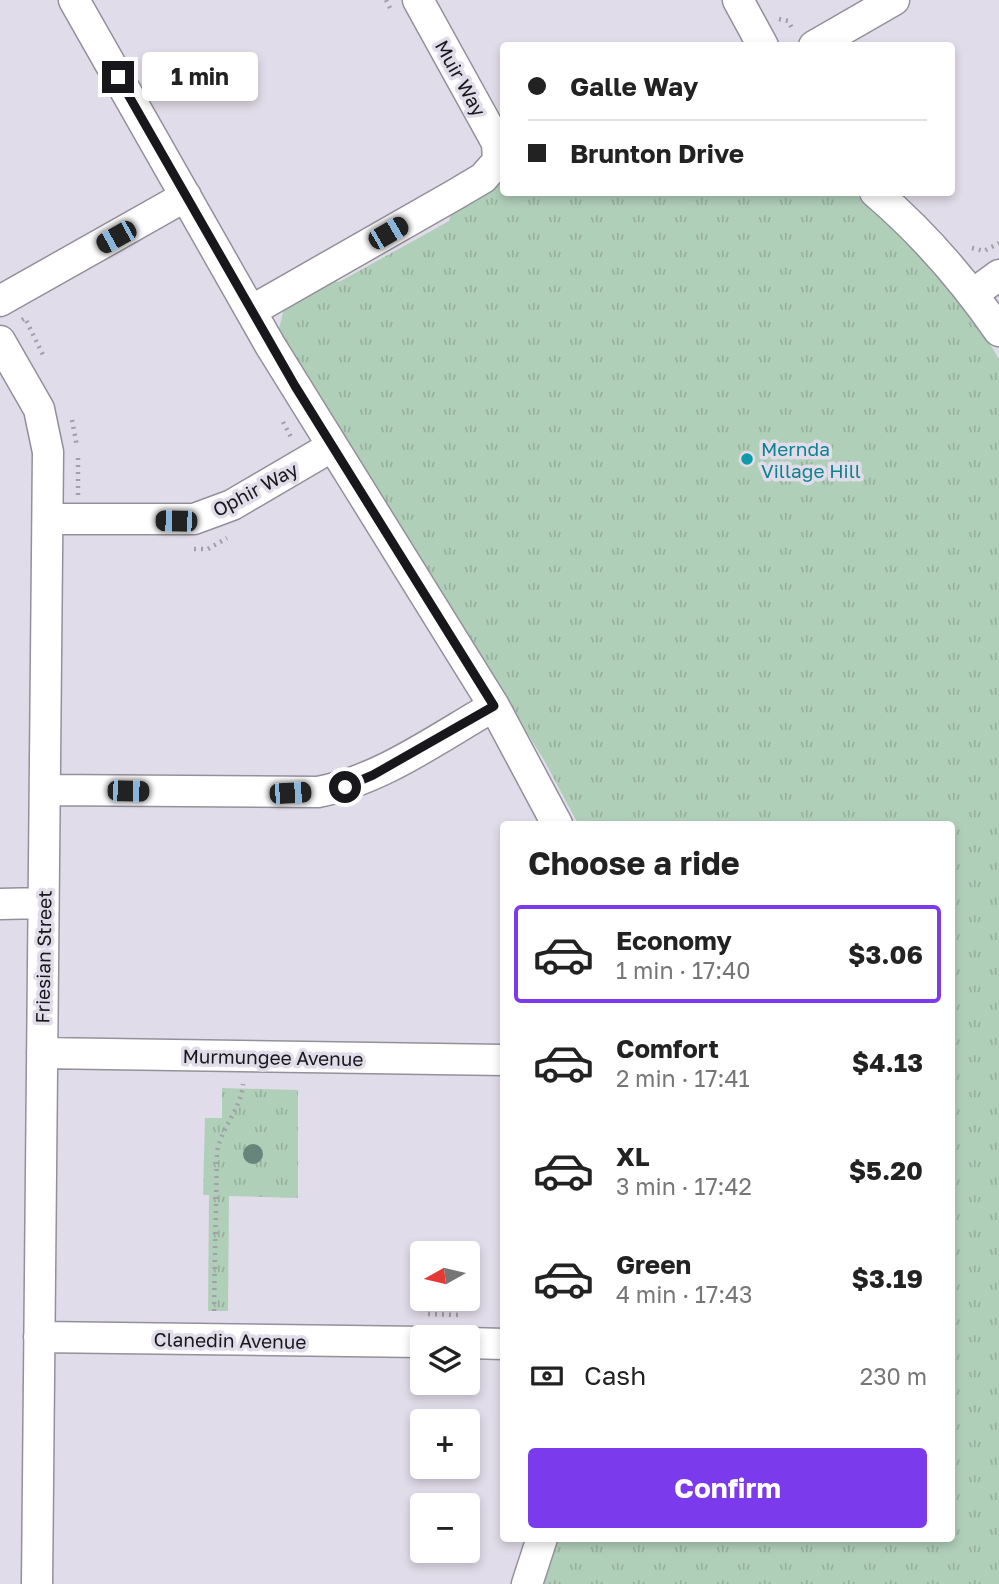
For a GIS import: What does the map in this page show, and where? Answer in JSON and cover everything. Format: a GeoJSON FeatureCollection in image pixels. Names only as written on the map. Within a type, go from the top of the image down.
{"type":"FeatureCollection","features":[{"type":"Feature","properties":{"kind":"street"},"geometry":{"type":"LineString","coordinates":[[74,0],[331,447],[494,706],[555,821]]}},
{"type":"Feature","properties":{"kind":"street","name":"Muir Way"},"geometry":{"type":"LineString","coordinates":[[251,311],[457,194],[483,178],[498,161],[497,143],[418,0]]}},
{"type":"Feature","properties":{"kind":"street"},"geometry":{"type":"LineString","coordinates":[[738,0],[761,42]]}},
{"type":"Feature","properties":{"kind":"street"},"geometry":{"type":"LineString","coordinates":[[805,41],[894,0]]}},
{"type":"Feature","properties":{"kind":"street"},"geometry":{"type":"LineString","coordinates":[[0,301],[186,196]]}},
{"type":"Feature","properties":{"kind":"street"},"geometry":{"type":"LineString","coordinates":[[880,196],[902,215],[973,294],[999,331]]}},
{"type":"Feature","properties":{"kind":"street"},"geometry":{"type":"LineString","coordinates":[[973,294],[999,275]]}},
{"type":"Feature","properties":{"kind":"street","name":"Friesian Street"},"geometry":{"type":"LineString","coordinates":[[0,341],[38,409],[45,428],[49,519],[37,1584]]}},
{"type":"Feature","properties":{"kind":"street","name":"Ophir Way"},"geometry":{"type":"LineString","coordinates":[[49,519],[194,519],[232,505],[331,447]]}},
{"type":"Feature","properties":{"kind":"street"},"geometry":{"type":"LineString","coordinates":[[45,790],[318,792],[345,787],[373,775],[494,706]]}},
{"type":"Feature","properties":{"kind":"street"},"geometry":{"type":"LineString","coordinates":[[0,904],[43,903]]}},
{"type":"Feature","properties":{"kind":"street","name":"Murmungee Avenue"},"geometry":{"type":"LineString","coordinates":[[42,1053],[500,1060]]}},
{"type":"Feature","properties":{"kind":"street","name":"Clanedin Avenue"},"geometry":{"type":"LineString","coordinates":[[39,1337],[410,1342]]}},
{"type":"Feature","properties":{"kind":"street"},"geometry":{"type":"LineString","coordinates":[[480,1343],[500,1343]]}},
{"type":"Feature","properties":{"kind":"street"},"geometry":{"type":"LineString","coordinates":[[527,1584],[541,1542]]}},
{"type":"Feature","properties":{"kind":"path"},"geometry":{"type":"LineString","coordinates":[[774,9],[779,19],[788,21],[805,41]]}},
{"type":"Feature","properties":{"kind":"path"},"geometry":{"type":"LineString","coordinates":[[965,240],[975,251],[984,251],[999,243]]}},
{"type":"Feature","properties":{"kind":"path"},"geometry":{"type":"LineString","coordinates":[[279,444],[291,437]]}},
{"type":"Feature","properties":{"kind":"path"},"geometry":{"type":"LineString","coordinates":[[78,492],[91,492]]}},
{"type":"Feature","properties":{"kind":"path"},"geometry":{"type":"LineString","coordinates":[[214,1311],[217,1152],[223,1131],[239,1101],[243,1084]]}},
{"type":"Feature","properties":{"kind":"green space"},"geometry":{"type":"Polygon","coordinates":[[[500,181],[500,196],[858,196],[896,230],[934,270],[952,291],[999,359],[999,1584],[542,1584],[556,1542],[955,1542],[955,821],[576,821],[544,760],[327,416],[279,329],[284,308],[327,280],[339,282],[449,221],[452,209],[500,181]]]}},
{"type":"Feature","properties":{"kind":"green space"},"geometry":{"type":"Polygon","coordinates":[[[222,1088],[298,1090],[298,1198],[229,1196],[228,1311],[208,1311],[209,1195],[203,1195],[205,1118],[222,1118],[222,1088]]]}},
{"type":"Feature","properties":{"kind":"place","name":"Mernda Village Hill"},"geometry":{"type":"Point","coordinates":[747,459]}},
{"type":"Feature","properties":{"kind":"route"},"geometry":{"type":"LineString","coordinates":[[118,77],[331,447],[494,706],[373,775],[345,787]]}}]}
